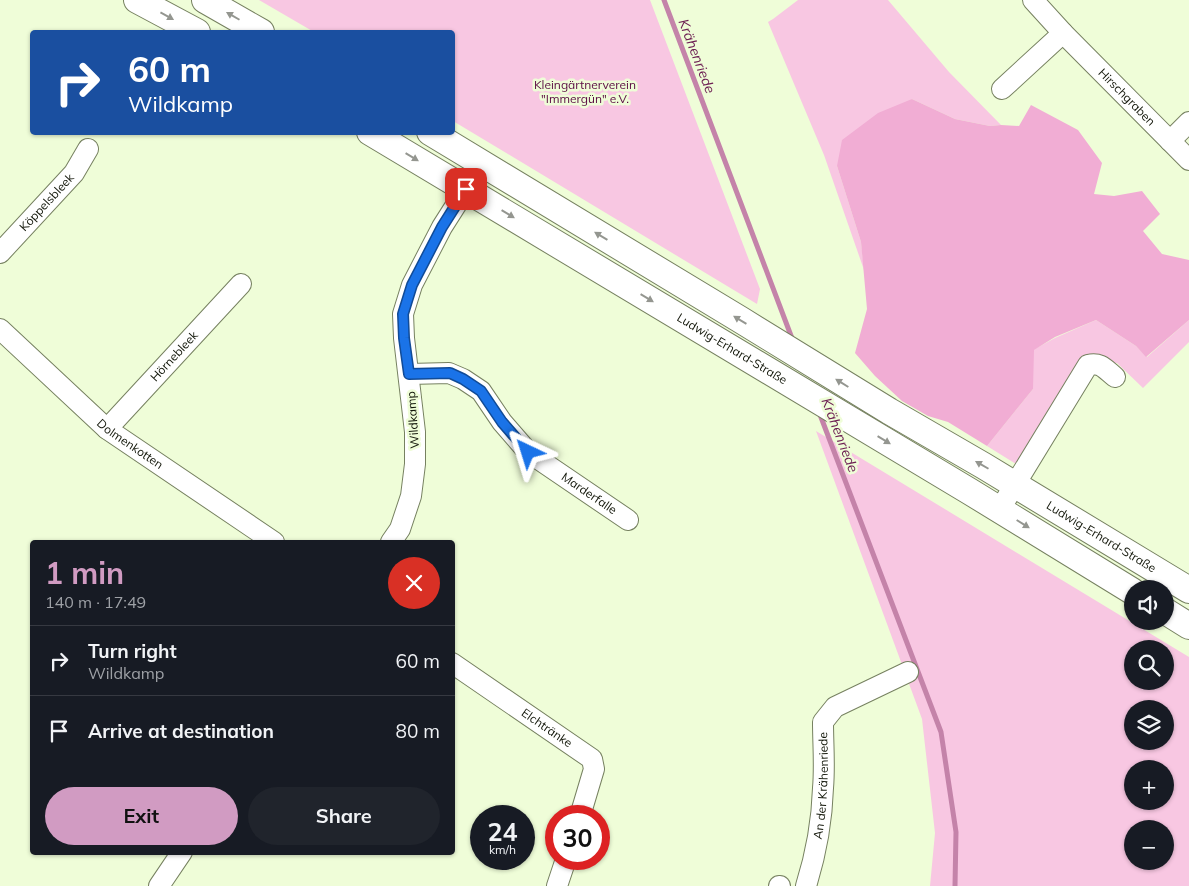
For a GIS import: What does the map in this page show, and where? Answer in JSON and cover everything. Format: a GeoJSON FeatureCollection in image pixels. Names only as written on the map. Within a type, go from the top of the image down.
{"type":"FeatureCollection","features":[{"type":"Feature","properties":{"kind":"main road"},"geometry":{"type":"LineString","coordinates":[[138,0],[193,30]]}},
{"type":"Feature","properties":{"kind":"main road"},"geometry":{"type":"LineString","coordinates":[[205,0],[258,30]]}},
{"type":"Feature","properties":{"kind":"main road","name":"Ludwig-Erhard-Straße"},"geometry":{"type":"LineString","coordinates":[[375,135],[1000,509],[1124,586]]}},
{"type":"Feature","properties":{"kind":"main road","name":"Ludwig-Erhard-Straße"},"geometry":{"type":"LineString","coordinates":[[435,135],[889,411],[1188,588]]}},
{"type":"Feature","properties":{"kind":"main road"},"geometry":{"type":"LineString","coordinates":[[1174,617],[1189,626]]}},
{"type":"Feature","properties":{"kind":"street","name":"Hirschgraben"},"geometry":{"type":"LineString","coordinates":[[1033,0],[1063,34],[1189,160]]}},
{"type":"Feature","properties":{"kind":"street"},"geometry":{"type":"LineString","coordinates":[[1002,89],[1063,34]]}},
{"type":"Feature","properties":{"kind":"street"},"geometry":{"type":"LineString","coordinates":[[1170,141],[1189,122]]}},
{"type":"Feature","properties":{"kind":"street","name":"Köppelsbleek"},"geometry":{"type":"LineString","coordinates":[[0,253],[74,173],[88,149]]}},
{"type":"Feature","properties":{"kind":"street"},"geometry":{"type":"LineString","coordinates":[[466,189],[482,164]]}},
{"type":"Feature","properties":{"kind":"street","name":"Wildkamp"},"geometry":{"type":"LineString","coordinates":[[392,540],[400,529],[411,496],[415,464],[415,432],[403,314],[412,285],[442,227],[466,189]]}},
{"type":"Feature","properties":{"kind":"street","name":"Hörnebleek"},"geometry":{"type":"LineString","coordinates":[[106,430],[242,284]]}},
{"type":"Feature","properties":{"kind":"street","name":"Dolmenkotten"},"geometry":{"type":"LineString","coordinates":[[0,329],[106,430],[271,540]]}},
{"type":"Feature","properties":{"kind":"street"},"geometry":{"type":"LineString","coordinates":[[1000,509],[1088,365],[1095,363],[1115,377]]}},
{"type":"Feature","properties":{"kind":"street","name":"Marderfalle"},"geometry":{"type":"LineString","coordinates":[[409,374],[450,373],[463,379],[481,391],[502,422],[528,452],[628,520]]}},
{"type":"Feature","properties":{"kind":"street","name":"Elchtränke"},"geometry":{"type":"LineString","coordinates":[[455,666],[592,759],[594,769],[583,805]]}},
{"type":"Feature","properties":{"kind":"street","name":"An der Krähenriede"},"geometry":{"type":"LineString","coordinates":[[806,886],[817,843],[823,787],[823,722],[836,707],[908,672]]}},
{"type":"Feature","properties":{"kind":"street"},"geometry":{"type":"LineString","coordinates":[[159,886],[180,855]]}},
{"type":"Feature","properties":{"kind":"street"},"geometry":{"type":"LineString","coordinates":[[557,886],[562,870]]}},
{"type":"Feature","properties":{"kind":"green space","name":"Kleingärtnerverein \"Immergün\" e.V."},"geometry":{"type":"Polygon","coordinates":[[[259,0],[650,0],[760,289],[757,304],[455,122],[455,30],[311,30],[259,0]]]}},
{"type":"Feature","properties":{"kind":"green space"},"geometry":{"type":"Polygon","coordinates":[[[798,0],[888,0],[949,72],[1001,125],[990,126],[955,119],[912,99],[837,166],[861,242],[864,270],[824,155],[768,22],[798,0]]]}},
{"type":"Feature","properties":{"kind":"green space"},"geometry":{"type":"Polygon","coordinates":[[[1096,320],[1136,346],[1147,357],[1189,320],[1189,342],[1143,388],[1117,363],[1088,365],[1024,469],[987,446],[1033,389],[1033,350],[1096,320]]]}},
{"type":"Feature","properties":{"kind":"green space"},"geometry":{"type":"Polygon","coordinates":[[[816,431],[1124,618],[1124,630],[1144,630],[1161,640],[1124,640],[1124,690],[1174,690],[1174,648],[1189,657],[1189,886],[930,886],[935,833],[922,719],[816,431]]]}},
{"type":"Feature","properties":{"kind":"shaded area"},"geometry":{"type":"Polygon","coordinates":[[[912,99],[955,119],[990,126],[1019,126],[1031,105],[1078,130],[1102,163],[1094,194],[1114,196],[1142,191],[1160,214],[1143,231],[1162,254],[1189,260],[1189,320],[1146,357],[1136,346],[1096,320],[1055,337],[1034,350],[1033,389],[987,446],[948,422],[928,416],[902,401],[875,376],[855,353],[867,309],[861,242],[837,166],[842,140],[878,113],[912,99]]]}},
{"type":"Feature","properties":{"kind":"waterway","name":"Krähenriede"},"geometry":{"type":"LineString","coordinates":[[664,0],[793,341]]}},
{"type":"Feature","properties":{"kind":"waterway","name":"Krähenriede"},"geometry":{"type":"LineString","coordinates":[[819,412],[941,732],[956,832],[955,886]]}},
{"type":"Feature","properties":{"kind":"route"},"geometry":{"type":"LineString","coordinates":[[466,189],[442,227],[412,285],[403,314],[409,374],[450,373],[463,379],[481,391],[502,422],[528,452]]}}]}
